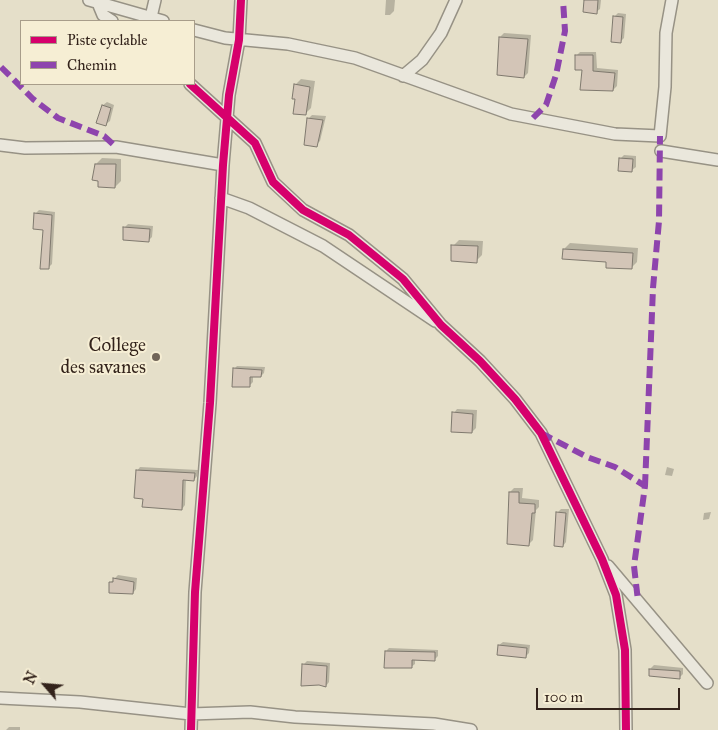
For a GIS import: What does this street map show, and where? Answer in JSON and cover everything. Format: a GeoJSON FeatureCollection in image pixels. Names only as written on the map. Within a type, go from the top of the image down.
{"type":"FeatureCollection","features":[{"type":"Feature","properties":{"kind":"street"},"geometry":{"type":"LineString","coordinates":[[151,17],[155,0]]}},
{"type":"Feature","properties":{"kind":"street"},"geometry":{"type":"LineString","coordinates":[[190,730],[195,592],[210,403],[222,165],[229,95],[239,40],[241,0]]}},
{"type":"Feature","properties":{"kind":"street"},"geometry":{"type":"LineString","coordinates":[[403,76],[422,60],[441,33],[456,0]]}},
{"type":"Feature","properties":{"kind":"street"},"geometry":{"type":"LineString","coordinates":[[195,30],[239,40],[288,44],[355,58],[511,114],[615,134],[660,136],[665,86],[666,33],[672,0]]}},
{"type":"Feature","properties":{"kind":"street"},"geometry":{"type":"LineString","coordinates":[[94,2],[160,20]]}},
{"type":"Feature","properties":{"kind":"street"},"geometry":{"type":"LineString","coordinates":[[94,2],[103,15],[110,20]]}},
{"type":"Feature","properties":{"kind":"street"},"geometry":{"type":"LineString","coordinates":[[191,85],[255,143],[274,182],[303,210],[349,235],[403,279],[441,325],[480,361],[515,399],[541,433],[602,559],[616,595],[624,632],[626,730]]}},
{"type":"Feature","properties":{"kind":"street"},"geometry":{"type":"LineString","coordinates":[[0,145],[25,148],[116,147],[222,165]]}},
{"type":"Feature","properties":{"kind":"street"},"geometry":{"type":"LineString","coordinates":[[661,151],[718,160]]}},
{"type":"Feature","properties":{"kind":"street"},"geometry":{"type":"LineString","coordinates":[[221,198],[249,208],[323,246],[423,315],[441,325]]}},
{"type":"Feature","properties":{"kind":"street"},"geometry":{"type":"LineString","coordinates":[[602,559],[707,683]]}},
{"type":"Feature","properties":{"kind":"street"},"geometry":{"type":"LineString","coordinates":[[0,698],[80,702],[191,714],[250,712],[295,718],[434,724],[471,730]]}},
{"type":"Feature","properties":{"kind":"building"},"geometry":{"type":"Polygon","coordinates":[[[584,0],[598,0],[597,14],[583,12],[584,0]]]}},
{"type":"Feature","properties":{"kind":"building"},"geometry":{"type":"Polygon","coordinates":[[[613,16],[623,17],[621,43],[611,42],[613,16]]]}},
{"type":"Feature","properties":{"kind":"building"},"geometry":{"type":"Polygon","coordinates":[[[499,37],[528,39],[524,78],[497,75],[499,37]]]}},
{"type":"Feature","properties":{"kind":"building"},"geometry":{"type":"Polygon","coordinates":[[[575,55],[593,55],[593,71],[615,73],[613,91],[580,90],[582,70],[575,70],[575,55]]]}},
{"type":"Feature","properties":{"kind":"building"},"geometry":{"type":"Polygon","coordinates":[[[294,84],[310,87],[306,115],[293,114],[294,84]]]}},
{"type":"Feature","properties":{"kind":"building"},"geometry":{"type":"Polygon","coordinates":[[[102,105],[111,108],[106,126],[96,123],[102,105]]]}},
{"type":"Feature","properties":{"kind":"building"},"geometry":{"type":"Polygon","coordinates":[[[307,118],[323,120],[317,147],[304,145],[307,118]]]}},
{"type":"Feature","properties":{"kind":"building"},"geometry":{"type":"Polygon","coordinates":[[[619,158],[633,159],[632,172],[618,171],[619,158]]]}},
{"type":"Feature","properties":{"kind":"building"},"geometry":{"type":"Polygon","coordinates":[[[95,164],[116,164],[115,188],[98,187],[98,181],[92,180],[95,164]]]}},
{"type":"Feature","properties":{"kind":"building"},"geometry":{"type":"Polygon","coordinates":[[[34,213],[52,215],[49,269],[40,269],[43,230],[33,229],[34,213]]]}},
{"type":"Feature","properties":{"kind":"building"},"geometry":{"type":"Polygon","coordinates":[[[123,227],[150,229],[149,242],[123,240],[123,227]]]}},
{"type":"Feature","properties":{"kind":"building"},"geometry":{"type":"Polygon","coordinates":[[[451,245],[478,246],[477,263],[451,261],[451,245]]]}},
{"type":"Feature","properties":{"kind":"building"},"geometry":{"type":"Polygon","coordinates":[[[563,249],[633,253],[632,269],[606,268],[606,262],[562,259],[563,249]]]}},
{"type":"Feature","properties":{"kind":"building"},"geometry":{"type":"Polygon","coordinates":[[[233,368],[262,370],[261,377],[250,377],[250,387],[232,387],[233,368]]]}},
{"type":"Feature","properties":{"kind":"building"},"geometry":{"type":"Polygon","coordinates":[[[452,412],[473,414],[472,433],[451,432],[452,412]]]}},
{"type":"Feature","properties":{"kind":"building"},"geometry":{"type":"Polygon","coordinates":[[[136,470],[195,473],[194,481],[183,480],[182,510],[142,507],[143,499],[134,498],[136,470]]]}},
{"type":"Feature","properties":{"kind":"building"},"geometry":{"type":"Polygon","coordinates":[[[509,492],[519,492],[519,503],[535,504],[535,513],[532,513],[529,546],[507,544],[509,492]]]}},
{"type":"Feature","properties":{"kind":"building"},"geometry":{"type":"Polygon","coordinates":[[[556,512],[566,513],[563,547],[554,546],[556,512]]]}},
{"type":"Feature","properties":{"kind":"building"},"geometry":{"type":"Polygon","coordinates":[[[113,578],[134,582],[133,594],[109,593],[109,582],[113,582],[113,578]]]}},
{"type":"Feature","properties":{"kind":"building"},"geometry":{"type":"Polygon","coordinates":[[[498,645],[527,648],[526,658],[497,655],[498,645]]]}},
{"type":"Feature","properties":{"kind":"building"},"geometry":{"type":"Polygon","coordinates":[[[385,651],[435,652],[435,661],[412,660],[412,668],[384,668],[385,651]]]}},
{"type":"Feature","properties":{"kind":"building"},"geometry":{"type":"Polygon","coordinates":[[[302,664],[327,666],[326,687],[319,685],[301,686],[302,664]]]}},
{"type":"Feature","properties":{"kind":"building"},"geometry":{"type":"Polygon","coordinates":[[[649,669],[680,671],[680,679],[649,676],[649,669]]]}},
{"type":"Feature","properties":{"kind":"marked path"},"geometry":{"type":"LineString","coordinates":[[533,118],[546,105],[556,75],[565,31],[563,0]]}},
{"type":"Feature","properties":{"kind":"marked path"},"geometry":{"type":"LineString","coordinates":[[1,67],[33,99],[58,118],[104,136],[116,147]]}},
{"type":"Feature","properties":{"kind":"marked path"},"geometry":{"type":"LineString","coordinates":[[645,486],[653,288],[659,221],[660,136]]}},
{"type":"Feature","properties":{"kind":"marked path"},"geometry":{"type":"LineString","coordinates":[[541,433],[587,457],[615,467],[645,486],[634,566],[638,601]]}},
{"type":"Feature","properties":{"kind":"cycle path"},"geometry":{"type":"LineString","coordinates":[[191,730],[195,592],[210,403],[223,165],[229,95],[239,40],[241,0]]}},
{"type":"Feature","properties":{"kind":"cycle path"},"geometry":{"type":"LineString","coordinates":[[191,85],[255,143],[273,182],[303,210],[349,235],[403,279],[441,325],[480,361],[515,399],[541,433],[602,559],[616,595],[625,650],[626,730]]}},
{"type":"Feature","properties":{"kind":"place","name":"College des savanes"},"geometry":{"type":"Point","coordinates":[156,357]}}]}
